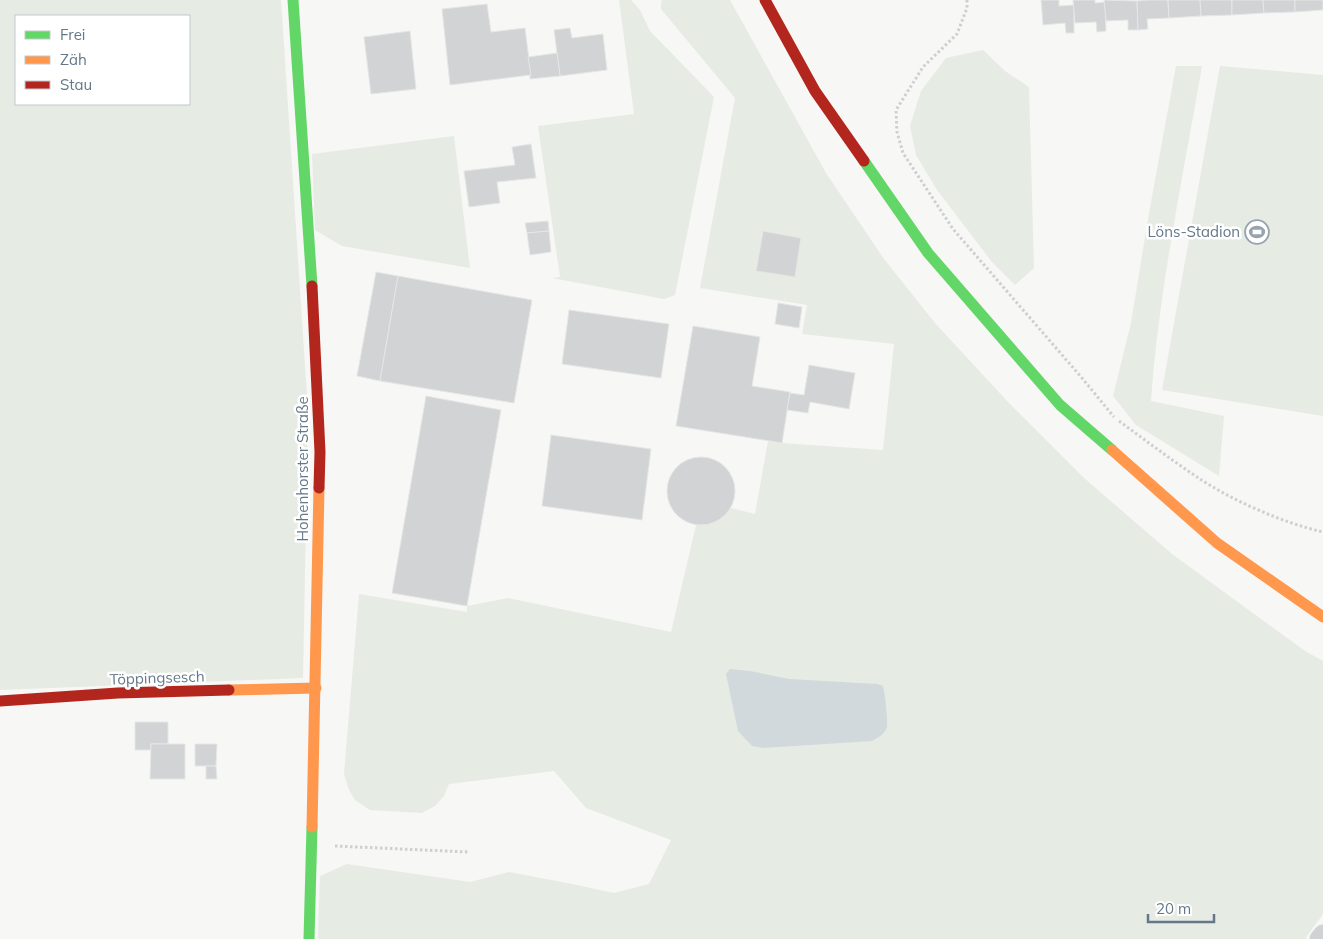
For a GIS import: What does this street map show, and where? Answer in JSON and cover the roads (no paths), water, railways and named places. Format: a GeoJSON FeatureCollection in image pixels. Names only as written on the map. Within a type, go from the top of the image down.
{"type":"FeatureCollection","features":[{"type":"Feature","properties":{"kind":"street","name":"Hohenhorster Straße"},"geometry":{"type":"LineString","coordinates":[[293,0],[310,248],[320,452],[309,939]]}},
{"type":"Feature","properties":{"kind":"street"},"geometry":{"type":"LineString","coordinates":[[765,0],[815,91],[928,253],[1060,406],[1217,543],[1323,617]]}},
{"type":"Feature","properties":{"kind":"street","name":"Töppingsesch"},"geometry":{"type":"LineString","coordinates":[[0,701],[123,694],[316,688]]}},
{"type":"Feature","properties":{"kind":"street"},"geometry":{"type":"LineString","coordinates":[[1319,939],[1323,934]]}},
{"type":"Feature","properties":{"kind":"place","name":"Löns-Stadion"},"geometry":{"type":"Point","coordinates":[1257,232]}}]}
